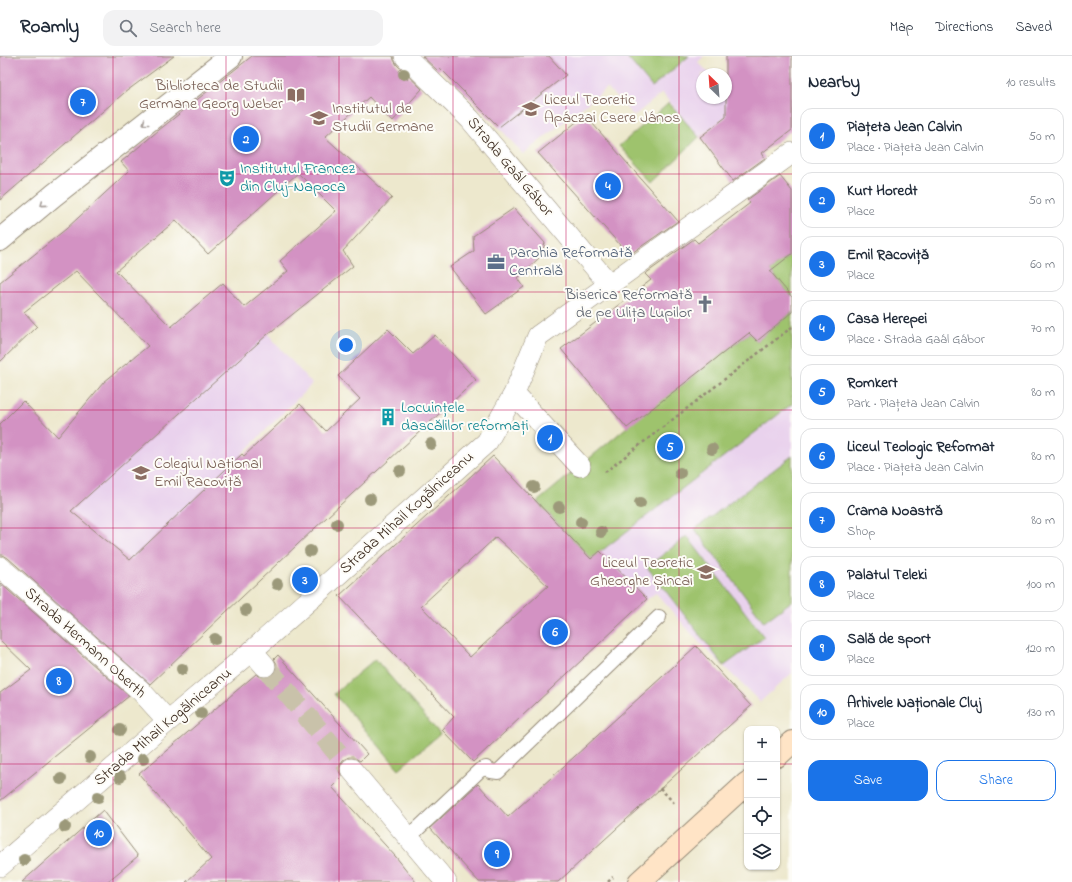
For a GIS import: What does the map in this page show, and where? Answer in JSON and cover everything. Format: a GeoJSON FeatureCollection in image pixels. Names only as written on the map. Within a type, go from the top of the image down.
{"type":"FeatureCollection","features":[{"type":"Feature","properties":{"kind":"main road"},"geometry":{"type":"LineString","coordinates":[[780,753],[792,742]]}},
{"type":"Feature","properties":{"kind":"main road"},"geometry":{"type":"LineString","coordinates":[[638,882],[744,786]]}},
{"type":"Feature","properties":{"kind":"street"},"geometry":{"type":"LineString","coordinates":[[0,240],[54,195],[231,56]]}},
{"type":"Feature","properties":{"kind":"street","name":"Strada Gaál Gábor"},"geometry":{"type":"LineString","coordinates":[[405,56],[470,119],[609,284]]}},
{"type":"Feature","properties":{"kind":"street","name":"Strada Mihail Kogălniceanu"},"geometry":{"type":"LineString","coordinates":[[0,866],[168,722],[259,659],[487,442],[514,394],[538,336],[792,153]]}},
{"type":"Feature","properties":{"kind":"street"},"geometry":{"type":"LineString","coordinates":[[514,394],[580,466]]}},
{"type":"Feature","properties":{"kind":"street","name":"Strada Hermann Oberth"},"geometry":{"type":"LineString","coordinates":[[0,567],[141,691],[168,722]]}},
{"type":"Feature","properties":{"kind":"street"},"geometry":{"type":"LineString","coordinates":[[351,769],[446,882]]}},
{"type":"Feature","properties":{"kind":"lane"},"geometry":{"type":"LineString","coordinates":[[409,837],[480,770],[486,768],[491,772],[498,772],[659,617]]}},
{"type":"Feature","properties":{"kind":"path"},"geometry":{"type":"LineString","coordinates":[[599,476],[792,327]]}},
{"type":"Feature","properties":{"kind":"path"},"geometry":{"type":"LineString","coordinates":[[660,788],[674,803]]}},
{"type":"Feature","properties":{"kind":"shaded area","name":"Liceul Teoretic Apáczai Csere János"},"geometry":{"type":"Polygon","coordinates":[[[428,56],[704,56],[698,62],[704,68],[696,68],[696,104],[732,104],[732,95],[792,66],[699,137],[662,93],[634,116],[607,88],[523,154],[499,127],[428,56]]]}},
{"type":"Feature","properties":{"kind":"shaded area","name":"Colegiul Național Emil Racoviță"},"geometry":{"type":"Polygon","coordinates":[[[223,283],[312,384],[242,454],[315,528],[147,687],[0,551],[0,494],[58,437],[104,382],[223,283]]]}},
{"type":"Feature","properties":{"kind":"shaded area","name":"Liceul Teoretic Gheorghe Șincai"},"geometry":{"type":"Polygon","coordinates":[[[792,404],[792,673],[760,702],[698,641],[656,593],[647,599],[600,551],[792,404]]]}},
{"type":"Feature","properties":{"kind":"green space"},"geometry":{"type":"Polygon","coordinates":[[[626,56],[689,56],[652,87],[626,56]]]}},
{"type":"Feature","properties":{"kind":"green space"},"geometry":{"type":"Polygon","coordinates":[[[669,103],[699,137],[653,182],[619,146],[669,103]]]}},
{"type":"Feature","properties":{"kind":"green space"},"geometry":{"type":"Polygon","coordinates":[[[792,254],[792,297],[770,271],[792,254]]]}},
{"type":"Feature","properties":{"kind":"green space"},"geometry":{"type":"Polygon","coordinates":[[[792,312],[792,404],[591,559],[537,502],[627,427],[749,333],[757,341],[792,312]]]}},
{"type":"Feature","properties":{"kind":"green space"},"geometry":{"type":"Polygon","coordinates":[[[792,456],[792,601],[764,622],[695,529],[792,456]]]}},
{"type":"Feature","properties":{"kind":"green space"},"geometry":{"type":"Polygon","coordinates":[[[687,536],[764,637],[724,666],[647,567],[687,536]]]}},
{"type":"Feature","properties":{"kind":"green space"},"geometry":{"type":"Polygon","coordinates":[[[375,659],[440,734],[399,769],[334,694],[375,659]]]}},
{"type":"Feature","properties":{"kind":"building"},"geometry":{"type":"Polygon","coordinates":[[[0,56],[174,56],[124,93],[0,200],[0,56]]]}},
{"type":"Feature","properties":{"kind":"building"},"geometry":{"type":"Polygon","coordinates":[[[252,56],[393,56],[397,65],[422,89],[392,122],[369,97],[325,137],[392,198],[343,251],[353,266],[268,334],[71,511],[130,560],[242,454],[244,456],[300,404],[326,431],[360,399],[338,376],[388,329],[413,354],[435,335],[476,380],[315,528],[150,684],[8,558],[0,555],[0,424],[23,401],[58,437],[104,382],[148,346],[76,271],[24,312],[37,326],[0,362],[0,282],[66,229],[129,171],[121,162],[252,56]],[[298,173],[208,254],[176,220],[116,271],[171,327],[223,283],[244,307],[288,271],[280,261],[336,211],[298,173]]]}},
{"type":"Feature","properties":{"kind":"building"},"geometry":{"type":"Polygon","coordinates":[[[422,56],[549,56],[566,75],[499,127],[440,68],[438,71],[422,56]]]}},
{"type":"Feature","properties":{"kind":"building"},"geometry":{"type":"Polygon","coordinates":[[[726,56],[792,56],[792,130],[762,153],[765,158],[733,181],[700,137],[726,117],[726,104],[732,104],[732,68],[726,68],[726,56]]]}},
{"type":"Feature","properties":{"kind":"building"},"geometry":{"type":"Polygon","coordinates":[[[585,115],[678,221],[629,255],[538,153],[585,115]]]}},
{"type":"Feature","properties":{"kind":"building","name":"Biserica Reformată de pe Ulița Lupilor"},"geometry":{"type":"Polygon","coordinates":[[[780,176],[792,191],[792,254],[770,271],[792,297],[792,312],[757,341],[749,333],[627,428],[561,349],[651,280],[645,274],[694,239],[698,243],[750,203],[747,200],[780,176]]]}},
{"type":"Feature","properties":{"kind":"building","name":"Parohia Reformată Centrală"},"geometry":{"type":"Polygon","coordinates":[[[514,208],[545,243],[541,256],[518,278],[524,287],[486,314],[450,267],[474,251],[473,236],[514,208]]]}},
{"type":"Feature","properties":{"kind":"building"},"geometry":{"type":"Polygon","coordinates":[[[493,456],[591,559],[600,551],[647,599],[473,762],[442,730],[454,717],[339,596],[493,456]],[[496,537],[421,606],[470,657],[548,586],[496,537]]]}},
{"type":"Feature","properties":{"kind":"building"},"geometry":{"type":"Polygon","coordinates":[[[0,583],[129,696],[0,801],[0,693],[31,670],[0,640],[0,583]]]}},
{"type":"Feature","properties":{"kind":"building"},"geometry":{"type":"Polygon","coordinates":[[[696,646],[751,706],[558,882],[479,882],[430,828],[478,784],[508,817],[696,646]]]}},
{"type":"Feature","properties":{"kind":"building"},"geometry":{"type":"Polygon","coordinates":[[[278,655],[367,754],[360,761],[349,757],[343,760],[339,771],[342,777],[332,787],[396,857],[416,882],[186,882],[211,859],[139,774],[256,674],[267,678],[273,675],[277,664],[274,659],[278,655]]]}},
{"type":"Feature","properties":{"kind":"building"},"geometry":{"type":"Polygon","coordinates":[[[103,810],[138,856],[107,882],[22,882],[103,810]]]}},
{"type":"Feature","properties":{"kind":"tunnel"},"geometry":{"type":"LineString","coordinates":[[265,666],[351,769]]}},
{"type":"Feature","properties":{"kind":"place","name":"Biblioteca de Studii Germane Georg Weber"},"geometry":{"type":"Point","coordinates":[296,95]}},
{"type":"Feature","properties":{"kind":"place","name":"Crama Noastră"},"geometry":{"type":"Point","coordinates":[83,102]}},
{"type":"Feature","properties":{"kind":"place","name":"Liceul Teoretic Apáczai Csere János"},"geometry":{"type":"Point","coordinates":[531,109]}},
{"type":"Feature","properties":{"kind":"place","name":"Institutul de Studii Germane"},"geometry":{"type":"Point","coordinates":[319,118]}},
{"type":"Feature","properties":{"kind":"place","name":"Kurt Horedt"},"geometry":{"type":"Point","coordinates":[246,139]}},
{"type":"Feature","properties":{"kind":"place","name":"Institutul Francez din Cluj-Napoca"},"geometry":{"type":"Point","coordinates":[227,178]}},
{"type":"Feature","properties":{"kind":"place","name":"Casa Herepei"},"geometry":{"type":"Point","coordinates":[608,186]}},
{"type":"Feature","properties":{"kind":"place","name":"Parohia Reformată Centrală"},"geometry":{"type":"Point","coordinates":[496,262]}},
{"type":"Feature","properties":{"kind":"place","name":"Biserica Reformată de pe Ulița Lupilor"},"geometry":{"type":"Point","coordinates":[705,304]}},
{"type":"Feature","properties":{"kind":"place","name":"Locuințele dascălilor reformați"},"geometry":{"type":"Point","coordinates":[388,417]}},
{"type":"Feature","properties":{"kind":"place","name":"Piațeta Jean Calvin"},"geometry":{"type":"Point","coordinates":[550,438]}},
{"type":"Feature","properties":{"kind":"place","name":"Romkert"},"geometry":{"type":"Point","coordinates":[670,447]}},
{"type":"Feature","properties":{"kind":"place","name":"Colegiul Național Emil Racoviță"},"geometry":{"type":"Point","coordinates":[141,473]}},
{"type":"Feature","properties":{"kind":"place","name":"Liceul Teoretic Gheorghe Șincai"},"geometry":{"type":"Point","coordinates":[706,572]}},
{"type":"Feature","properties":{"kind":"place","name":"Emil Racoviță"},"geometry":{"type":"Point","coordinates":[305,580]}},
{"type":"Feature","properties":{"kind":"place","name":"Liceul Teologic Reformat"},"geometry":{"type":"Point","coordinates":[555,632]}},
{"type":"Feature","properties":{"kind":"place","name":"Palatul Teleki"},"geometry":{"type":"Point","coordinates":[59,681]}},
{"type":"Feature","properties":{"kind":"place","name":"Arhivele Naționale Cluj"},"geometry":{"type":"Point","coordinates":[99,833]}},
{"type":"Feature","properties":{"kind":"place","name":"Sală de sport"},"geometry":{"type":"Point","coordinates":[497,854]}}]}
